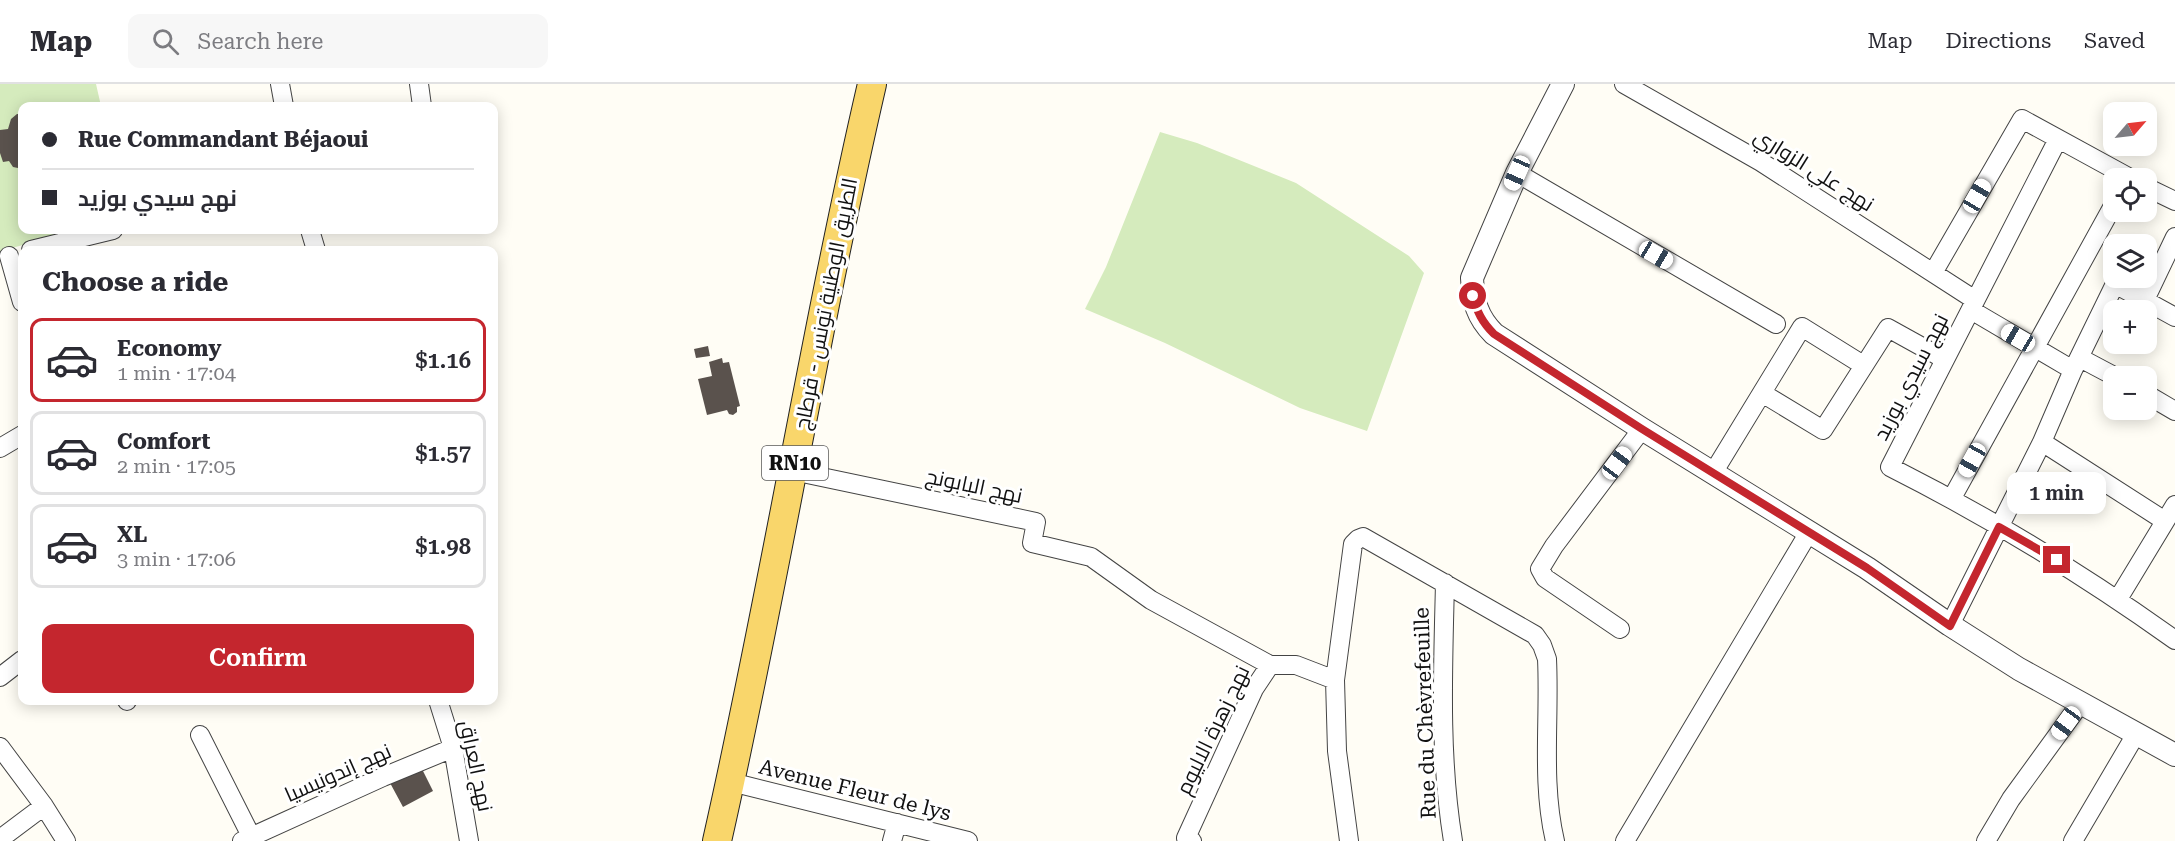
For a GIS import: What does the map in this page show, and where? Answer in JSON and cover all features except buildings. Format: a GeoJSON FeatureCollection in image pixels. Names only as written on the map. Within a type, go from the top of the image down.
{"type":"FeatureCollection","features":[{"type":"Feature","properties":{"kind":"main road","name":"الطريق الوطنية تونس - قرطاج"},"geometry":{"type":"LineString","coordinates":[[700,841],[716,776],[779,467],[832,184],[854,84]]}},
{"type":"Feature","properties":{"kind":"main road","name":"الطريق الوطنية تونس - قرطاج"},"geometry":{"type":"LineString","coordinates":[[717,841],[793,471],[848,187],[872,84]]}},
{"type":"Feature","properties":{"kind":"street"},"geometry":{"type":"LineString","coordinates":[[280,84],[283,102]]}},
{"type":"Feature","properties":{"kind":"street"},"geometry":{"type":"LineString","coordinates":[[419,84],[421,102]]}},
{"type":"Feature","properties":{"kind":"street"},"geometry":{"type":"LineString","coordinates":[[1563,84],[1517,173],[1472,278],[1473,296],[1484,325],[1494,334],[1642,429],[1867,568],[1950,626],[2019,669],[2175,755]]}},
{"type":"Feature","properties":{"kind":"street","name":"نهج علي الزواري"},"geometry":{"type":"LineString","coordinates":[[1624,84],[1761,162],[1933,273],[1973,305],[2034,347],[2103,372]]}},
{"type":"Feature","properties":{"kind":"street"},"geometry":{"type":"LineString","coordinates":[[1933,273],[2022,119],[2110,168]]}},
{"type":"Feature","properties":{"kind":"street","name":"نهج سيدي بوزيد"},"geometry":{"type":"LineString","coordinates":[[2058,139],[1890,467],[1952,498],[2037,547],[2118,599],[2175,640]]}},
{"type":"Feature","properties":{"kind":"street"},"geometry":{"type":"LineString","coordinates":[[1517,173],[1776,324]]}},
{"type":"Feature","properties":{"kind":"street"},"geometry":{"type":"LineString","coordinates":[[2157,192],[2175,201]]}},
{"type":"Feature","properties":{"kind":"street"},"geometry":{"type":"LineString","coordinates":[[1952,498],[2104,222]]}},
{"type":"Feature","properties":{"kind":"street"},"geometry":{"type":"LineString","coordinates":[[47,246],[97,234]]}},
{"type":"Feature","properties":{"kind":"street"},"geometry":{"type":"LineString","coordinates":[[2107,300],[2115,284],[2145,300],[2175,237]]}},
{"type":"Feature","properties":{"kind":"street"},"geometry":{"type":"LineString","coordinates":[[10,256],[18,287]]}},
{"type":"Feature","properties":{"kind":"street"},"geometry":{"type":"LineString","coordinates":[[2157,307],[2175,317]]}},
{"type":"Feature","properties":{"kind":"street"},"geometry":{"type":"LineString","coordinates":[[1950,626],[2042,442],[2103,309]]}},
{"type":"Feature","properties":{"kind":"street"},"geometry":{"type":"LineString","coordinates":[[1713,473],[1802,327],[1863,365]]}},
{"type":"Feature","properties":{"kind":"street"},"geometry":{"type":"LineString","coordinates":[[1762,393],[1823,430],[1888,328],[1944,359]]}},
{"type":"Feature","properties":{"kind":"street"},"geometry":{"type":"LineString","coordinates":[[2157,400],[2175,411]]}},
{"type":"Feature","properties":{"kind":"street"},"geometry":{"type":"LineString","coordinates":[[1620,629],[1545,578],[1540,569],[1554,546],[1642,429]]}},
{"type":"Feature","properties":{"kind":"street"},"geometry":{"type":"LineString","coordinates":[[0,448],[18,437]]}},
{"type":"Feature","properties":{"kind":"street"},"geometry":{"type":"LineString","coordinates":[[2042,442],[2165,521]]}},
{"type":"Feature","properties":{"kind":"street","name":"نهج البابونج"},"geometry":{"type":"LineString","coordinates":[[793,471],[1036,522],[1032,543],[1091,557],[1151,600],[1270,665]]}},
{"type":"Feature","properties":{"kind":"street"},"geometry":{"type":"LineString","coordinates":[[2118,599],[2175,505]]}},
{"type":"Feature","properties":{"kind":"street"},"geometry":{"type":"LineString","coordinates":[[1625,841],[1809,532]]}},
{"type":"Feature","properties":{"kind":"street"},"geometry":{"type":"LineString","coordinates":[[1349,841],[1337,751],[1335,680],[1353,544],[1363,537],[1535,635],[1542,645],[1547,659],[1548,786],[1550,822],[1555,841]]}},
{"type":"Feature","properties":{"kind":"street","name":"Rue du Chèvrefeuille"},"geometry":{"type":"LineString","coordinates":[[1445,583],[1446,798],[1453,841]]}},
{"type":"Feature","properties":{"kind":"street"},"geometry":{"type":"LineString","coordinates":[[0,677],[18,663]]}},
{"type":"Feature","properties":{"kind":"street","name":"نهج زهرة الاليوم"},"geometry":{"type":"LineString","coordinates":[[1192,841],[1186,838],[1254,689],[1270,665],[1296,665],[1335,680]]}},
{"type":"Feature","properties":{"kind":"street"},"geometry":{"type":"LineString","coordinates":[[1986,841],[2011,799],[2080,704]]}},
{"type":"Feature","properties":{"kind":"street","name":"نهج العراق"},"geometry":{"type":"LineString","coordinates":[[440,705],[453,748],[469,841]]}},
{"type":"Feature","properties":{"kind":"street"},"geometry":{"type":"LineString","coordinates":[[2073,841],[2136,734]]}},
{"type":"Feature","properties":{"kind":"street"},"geometry":{"type":"LineString","coordinates":[[200,735],[246,838]]}},
{"type":"Feature","properties":{"kind":"street"},"geometry":{"type":"LineString","coordinates":[[0,747],[44,806],[66,841]]}},
{"type":"Feature","properties":{"kind":"street","name":"نهج إندونيسيا"},"geometry":{"type":"LineString","coordinates":[[246,838],[453,748]]}},
{"type":"Feature","properties":{"kind":"street","name":"Avenue Fleur de lys"},"geometry":{"type":"LineString","coordinates":[[730,782],[968,841]]}},
{"type":"Feature","properties":{"kind":"street"},"geometry":{"type":"LineString","coordinates":[[0,839],[44,806]]}},
{"type":"Feature","properties":{"kind":"street"},"geometry":{"type":"LineString","coordinates":[[892,841],[897,823]]}},
{"type":"Feature","properties":{"kind":"green space"},"geometry":{"type":"Polygon","coordinates":[[[0,84],[96,84],[100,102],[18,102],[18,234],[66,234],[0,251],[0,84]]]}},
{"type":"Feature","properties":{"kind":"green space"},"geometry":{"type":"Polygon","coordinates":[[[1160,132],[1197,143],[1296,183],[1409,256],[1424,273],[1367,431],[1300,408],[1165,343],[1085,309],[1106,267],[1160,132]]]}},
{"type":"Feature","properties":{"kind":"route"},"geometry":{"type":"LineString","coordinates":[[1473,296],[1484,325],[1494,334],[1642,429],[1867,568],[1950,626],[1999,527],[2057,560]]}}]}
